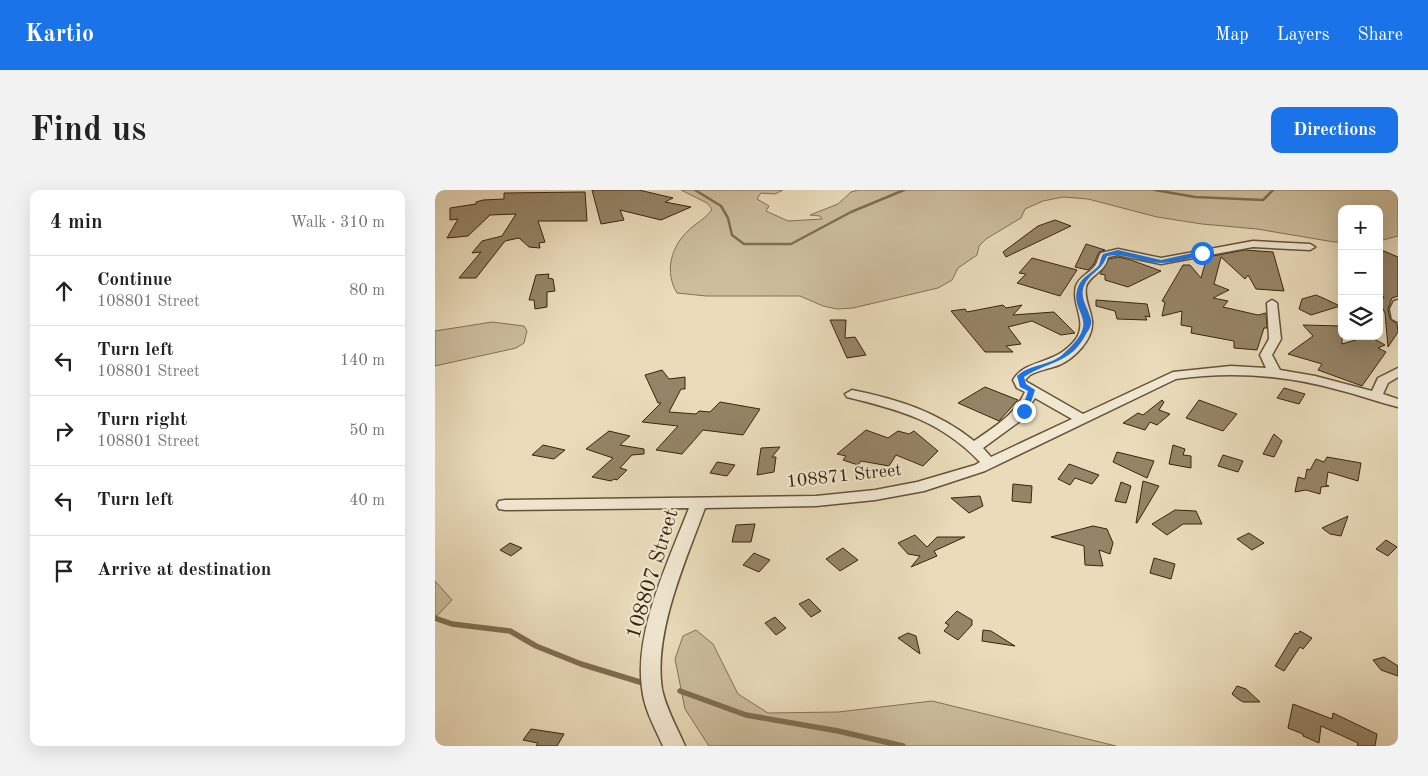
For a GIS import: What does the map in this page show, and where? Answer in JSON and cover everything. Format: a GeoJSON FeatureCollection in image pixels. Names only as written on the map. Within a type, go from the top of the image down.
{"type":"FeatureCollection","features":[{"type":"Feature","properties":{"kind":"street"},"geometry":{"type":"LineString","coordinates":[[1082,419],[1020,382],[1022,374],[1062,358],[1079,344],[1085,333],[1088,318],[1081,304],[1081,288],[1088,276],[1101,266],[1103,256],[1107,253],[1118,252],[1150,261],[1161,262],[1253,244],[1310,247]]}},
{"type":"Feature","properties":{"kind":"street"},"geometry":{"type":"LineString","coordinates":[[1396,300],[1395,309],[1398,319]]}},
{"type":"Feature","properties":{"kind":"street"},"geometry":{"type":"LineString","coordinates":[[1272,303],[1275,339],[1267,355],[1274,371]]}},
{"type":"Feature","properties":{"kind":"street","name":"108871 Street"},"geometry":{"type":"LineString","coordinates":[[505,506],[816,501],[875,495],[919,487],[989,463],[1173,376],[1228,368],[1274,371],[1305,377],[1398,403]]}},
{"type":"Feature","properties":{"kind":"street"},"geometry":{"type":"LineString","coordinates":[[1375,396],[1383,381],[1398,372]]}},
{"type":"Feature","properties":{"kind":"street"},"geometry":{"type":"LineString","coordinates":[[975,448],[1013,422],[1024,411],[1032,390]]}},
{"type":"Feature","properties":{"kind":"street"},"geometry":{"type":"LineString","coordinates":[[852,394],[885,399],[939,422],[975,448],[989,463]]}},
{"type":"Feature","properties":{"kind":"street","name":"108807 Street"},"geometry":{"type":"LineString","coordinates":[[674,746],[657,711],[651,688],[650,662],[663,610],[700,502]]}},
{"type":"Feature","properties":{"kind":"shaded area"},"geometry":{"type":"Polygon","coordinates":[[[681,190],[783,190],[775,194],[761,193],[757,199],[769,206],[766,211],[788,221],[822,219],[820,216],[810,215],[838,204],[851,192],[858,190],[1398,190],[1398,236],[1383,240],[1383,205],[1338,205],[1338,242],[1334,242],[1257,229],[1202,224],[1157,217],[1088,199],[1063,197],[1043,201],[1025,209],[1021,218],[986,239],[979,246],[977,255],[958,268],[952,280],[938,288],[853,308],[837,309],[823,306],[800,296],[706,296],[677,293],[673,285],[670,268],[674,251],[683,236],[712,209],[707,203],[681,190]]]}},
{"type":"Feature","properties":{"kind":"shaded area"},"geometry":{"type":"Polygon","coordinates":[[[492,322],[524,326],[527,331],[524,343],[516,348],[435,366],[435,331],[492,322]]]}},
{"type":"Feature","properties":{"kind":"shaded area"},"geometry":{"type":"Polygon","coordinates":[[[435,581],[452,600],[435,618],[435,581]]]}},
{"type":"Feature","properties":{"kind":"shaded area"},"geometry":{"type":"Polygon","coordinates":[[[696,630],[713,644],[738,694],[768,713],[838,712],[932,701],[1116,746],[709,746],[685,709],[675,659],[683,636],[696,630]]]}},
{"type":"Feature","properties":{"kind":"building"},"geometry":{"type":"Polygon","coordinates":[[[592,190],[639,190],[673,198],[665,202],[691,207],[661,220],[620,210],[624,220],[601,224],[592,190]]]}},
{"type":"Feature","properties":{"kind":"building"},"geometry":{"type":"Polygon","coordinates":[[[585,192],[587,221],[538,221],[545,242],[539,243],[540,248],[529,247],[519,238],[505,241],[476,278],[459,278],[481,252],[472,253],[482,241],[502,236],[516,214],[490,215],[468,236],[447,238],[458,219],[450,220],[450,208],[476,204],[476,202],[483,200],[504,199],[504,193],[585,192]]]}},
{"type":"Feature","properties":{"kind":"building"},"geometry":{"type":"Polygon","coordinates":[[[1055,220],[1071,226],[1006,257],[1003,252],[1038,226],[1055,220]]]}},
{"type":"Feature","properties":{"kind":"building"},"geometry":{"type":"Polygon","coordinates":[[[1086,244],[1105,250],[1099,252],[1094,264],[1088,270],[1075,267],[1086,244]]]}},
{"type":"Feature","properties":{"kind":"building"},"geometry":{"type":"Polygon","coordinates":[[[1245,250],[1273,252],[1284,291],[1256,289],[1248,275],[1245,279],[1221,257],[1214,284],[1229,290],[1213,298],[1228,301],[1223,307],[1258,315],[1266,313],[1267,328],[1264,328],[1257,350],[1234,348],[1234,341],[1191,333],[1192,327],[1181,325],[1182,311],[1162,316],[1165,302],[1162,301],[1183,265],[1190,265],[1201,278],[1207,257],[1245,250]]]}},
{"type":"Feature","properties":{"kind":"building"},"geometry":{"type":"Polygon","coordinates":[[[1383,251],[1398,257],[1398,296],[1392,298],[1388,309],[1390,319],[1397,324],[1398,332],[1388,347],[1383,309],[1383,251]]]}},
{"type":"Feature","properties":{"kind":"building"},"geometry":{"type":"Polygon","coordinates":[[[1118,257],[1161,271],[1128,287],[1105,280],[1105,275],[1100,274],[1109,259],[1118,257]]]}},
{"type":"Feature","properties":{"kind":"building"},"geometry":{"type":"Polygon","coordinates":[[[1032,258],[1077,270],[1060,296],[1017,283],[1026,274],[1019,273],[1032,258]]]}},
{"type":"Feature","properties":{"kind":"building"},"geometry":{"type":"Polygon","coordinates":[[[549,274],[548,278],[553,279],[555,291],[547,292],[547,307],[535,309],[534,300],[529,300],[536,275],[549,274]]]}},
{"type":"Feature","properties":{"kind":"building"},"geometry":{"type":"Polygon","coordinates":[[[1316,295],[1338,307],[1311,315],[1299,309],[1302,299],[1316,295]]]}},
{"type":"Feature","properties":{"kind":"building"},"geometry":{"type":"Polygon","coordinates":[[[1096,300],[1147,304],[1150,317],[1145,316],[1147,320],[1117,319],[1115,311],[1096,306],[1096,300]]]}},
{"type":"Feature","properties":{"kind":"building"},"geometry":{"type":"Polygon","coordinates":[[[1003,305],[1006,308],[1022,305],[1013,315],[1054,312],[1075,333],[1061,335],[1032,321],[1008,327],[1021,344],[1006,346],[1013,352],[985,352],[951,311],[965,309],[967,312],[1003,305]]]}},
{"type":"Feature","properties":{"kind":"building"},"geometry":{"type":"Polygon","coordinates":[[[830,320],[846,320],[845,338],[855,337],[866,355],[847,358],[830,320]]]}},
{"type":"Feature","properties":{"kind":"building"},"geometry":{"type":"Polygon","coordinates":[[[1303,325],[1338,326],[1338,340],[1342,340],[1342,344],[1356,340],[1376,340],[1385,345],[1378,348],[1386,352],[1362,386],[1318,370],[1322,364],[1288,354],[1313,336],[1303,325]]]}},
{"type":"Feature","properties":{"kind":"building"},"geometry":{"type":"Polygon","coordinates":[[[662,370],[669,379],[685,377],[685,389],[681,389],[669,412],[696,414],[699,411],[710,412],[720,402],[760,409],[743,435],[703,430],[682,454],[656,450],[678,426],[642,422],[661,403],[658,403],[645,375],[662,370]]]}},
{"type":"Feature","properties":{"kind":"building"},"geometry":{"type":"Polygon","coordinates":[[[985,387],[1018,400],[999,421],[958,403],[985,387]]]}},
{"type":"Feature","properties":{"kind":"building"},"geometry":{"type":"Polygon","coordinates":[[[1284,388],[1305,394],[1299,404],[1277,398],[1284,388]]]}},
{"type":"Feature","properties":{"kind":"building"},"geometry":{"type":"Polygon","coordinates":[[[1162,400],[1164,402],[1159,410],[1170,414],[1157,425],[1150,422],[1145,430],[1123,423],[1138,413],[1143,415],[1162,400]]]}},
{"type":"Feature","properties":{"kind":"building"},"geometry":{"type":"Polygon","coordinates":[[[1199,400],[1237,414],[1223,431],[1186,418],[1199,400]]]}},
{"type":"Feature","properties":{"kind":"building"},"geometry":{"type":"Polygon","coordinates":[[[866,430],[888,438],[898,431],[909,434],[914,431],[938,451],[923,466],[896,455],[889,466],[861,461],[858,465],[843,460],[846,456],[837,454],[866,430]]]}},
{"type":"Feature","properties":{"kind":"building"},"geometry":{"type":"Polygon","coordinates":[[[609,431],[630,436],[620,445],[644,449],[644,454],[632,455],[620,468],[627,470],[617,480],[611,481],[592,477],[613,458],[586,449],[609,431]]]}},
{"type":"Feature","properties":{"kind":"building"},"geometry":{"type":"Polygon","coordinates":[[[1274,434],[1282,441],[1274,457],[1263,454],[1274,434]]]}},
{"type":"Feature","properties":{"kind":"building"},"geometry":{"type":"Polygon","coordinates":[[[543,445],[565,450],[554,459],[532,455],[543,445]]]}},
{"type":"Feature","properties":{"kind":"building"},"geometry":{"type":"Polygon","coordinates":[[[1173,445],[1185,449],[1183,455],[1191,456],[1191,468],[1169,464],[1173,445]]]}},
{"type":"Feature","properties":{"kind":"building"},"geometry":{"type":"Polygon","coordinates":[[[780,447],[772,457],[776,457],[774,472],[757,475],[761,448],[780,447]]]}},
{"type":"Feature","properties":{"kind":"building"},"geometry":{"type":"Polygon","coordinates":[[[1117,452],[1154,461],[1147,478],[1113,462],[1117,452]]]}},
{"type":"Feature","properties":{"kind":"building"},"geometry":{"type":"Polygon","coordinates":[[[1223,455],[1243,461],[1238,472],[1218,466],[1223,455]]]}},
{"type":"Feature","properties":{"kind":"building"},"geometry":{"type":"Polygon","coordinates":[[[1327,457],[1361,463],[1358,481],[1328,472],[1326,485],[1329,486],[1321,487],[1320,494],[1306,490],[1295,492],[1298,477],[1305,479],[1307,469],[1310,470],[1316,459],[1324,462],[1327,457]]]}},
{"type":"Feature","properties":{"kind":"building"},"geometry":{"type":"Polygon","coordinates":[[[717,462],[735,465],[727,476],[710,473],[717,462]]]}},
{"type":"Feature","properties":{"kind":"building"},"geometry":{"type":"Polygon","coordinates":[[[1069,464],[1099,475],[1092,484],[1075,478],[1070,485],[1058,479],[1069,464]]]}},
{"type":"Feature","properties":{"kind":"building"},"geometry":{"type":"Polygon","coordinates":[[[1143,481],[1159,486],[1136,523],[1143,481]]]}},
{"type":"Feature","properties":{"kind":"building"},"geometry":{"type":"Polygon","coordinates":[[[1121,482],[1131,486],[1126,503],[1115,501],[1121,482]]]}},
{"type":"Feature","properties":{"kind":"building"},"geometry":{"type":"Polygon","coordinates":[[[1013,484],[1032,486],[1031,503],[1012,501],[1013,484]]]}},
{"type":"Feature","properties":{"kind":"building"},"geometry":{"type":"Polygon","coordinates":[[[980,496],[983,506],[969,513],[951,498],[980,496]]]}},
{"type":"Feature","properties":{"kind":"building"},"geometry":{"type":"Polygon","coordinates":[[[1175,510],[1196,511],[1202,524],[1183,524],[1167,535],[1152,524],[1175,510]]]}},
{"type":"Feature","properties":{"kind":"building"},"geometry":{"type":"Polygon","coordinates":[[[1348,516],[1341,536],[1330,534],[1322,528],[1348,516]]]}},
{"type":"Feature","properties":{"kind":"building"},"geometry":{"type":"Polygon","coordinates":[[[755,524],[751,542],[732,542],[736,525],[755,524]]]}},
{"type":"Feature","properties":{"kind":"building"},"geometry":{"type":"Polygon","coordinates":[[[1093,526],[1107,529],[1113,543],[1110,554],[1099,550],[1103,566],[1085,565],[1084,546],[1051,537],[1093,526]]]}},
{"type":"Feature","properties":{"kind":"building"},"geometry":{"type":"Polygon","coordinates":[[[1249,533],[1264,543],[1252,550],[1237,539],[1249,533]]]}},
{"type":"Feature","properties":{"kind":"building"},"geometry":{"type":"Polygon","coordinates":[[[915,535],[927,547],[937,537],[965,537],[934,551],[937,556],[911,567],[920,556],[908,554],[898,543],[915,535]]]}},
{"type":"Feature","properties":{"kind":"building"},"geometry":{"type":"Polygon","coordinates":[[[1386,540],[1397,547],[1388,556],[1376,549],[1386,540]]]}},
{"type":"Feature","properties":{"kind":"building"},"geometry":{"type":"Polygon","coordinates":[[[510,543],[522,548],[511,556],[500,550],[510,543]]]}},
{"type":"Feature","properties":{"kind":"building"},"geometry":{"type":"Polygon","coordinates":[[[843,548],[858,560],[840,571],[826,559],[843,548]]]}},
{"type":"Feature","properties":{"kind":"building"},"geometry":{"type":"Polygon","coordinates":[[[754,553],[770,560],[759,572],[743,565],[754,553]]]}},
{"type":"Feature","properties":{"kind":"building"},"geometry":{"type":"Polygon","coordinates":[[[1154,558],[1175,564],[1171,579],[1150,573],[1154,558]]]}},
{"type":"Feature","properties":{"kind":"building"},"geometry":{"type":"Polygon","coordinates":[[[809,599],[821,611],[811,617],[799,604],[809,599]]]}},
{"type":"Feature","properties":{"kind":"building"},"geometry":{"type":"Polygon","coordinates":[[[957,611],[972,620],[972,625],[958,640],[944,631],[949,625],[945,623],[957,611]]]}},
{"type":"Feature","properties":{"kind":"building"},"geometry":{"type":"Polygon","coordinates":[[[775,617],[786,628],[776,635],[765,623],[775,617]]]}},
{"type":"Feature","properties":{"kind":"building"},"geometry":{"type":"Polygon","coordinates":[[[983,630],[991,631],[1015,646],[982,641],[983,630]]]}},
{"type":"Feature","properties":{"kind":"building"},"geometry":{"type":"Polygon","coordinates":[[[1300,631],[1312,638],[1303,649],[1300,647],[1284,671],[1275,666],[1295,633],[1298,634],[1300,631]]]}},
{"type":"Feature","properties":{"kind":"building"},"geometry":{"type":"Polygon","coordinates":[[[908,633],[916,636],[920,654],[898,638],[908,633]]]}},
{"type":"Feature","properties":{"kind":"building"},"geometry":{"type":"Polygon","coordinates":[[[1384,657],[1398,666],[1398,676],[1381,670],[1373,660],[1384,657]]]}},
{"type":"Feature","properties":{"kind":"building"},"geometry":{"type":"Polygon","coordinates":[[[1237,686],[1246,689],[1260,702],[1243,702],[1238,699],[1232,694],[1237,686]]]}},
{"type":"Feature","properties":{"kind":"building"},"geometry":{"type":"Polygon","coordinates":[[[1293,704],[1332,719],[1333,713],[1377,734],[1375,746],[1357,746],[1358,743],[1321,726],[1319,743],[1303,736],[1303,734],[1288,728],[1293,704]]]}},
{"type":"Feature","properties":{"kind":"building"},"geometry":{"type":"Polygon","coordinates":[[[531,729],[564,734],[557,746],[536,746],[538,743],[523,740],[531,729]]]}},
{"type":"Feature","properties":{"kind":"waterway"},"geometry":{"type":"LineString","coordinates":[[695,190],[721,206],[728,218],[732,235],[744,244],[791,244],[851,212],[904,190]]}},
{"type":"Feature","properties":{"kind":"waterway"},"geometry":{"type":"LineString","coordinates":[[1155,190],[1195,197],[1263,200],[1273,190]]}},
{"type":"Feature","properties":{"kind":"waterway"},"geometry":{"type":"LineString","coordinates":[[435,618],[452,624],[510,631],[536,646],[581,664],[643,683]]}},
{"type":"Feature","properties":{"kind":"waterway"},"geometry":{"type":"LineString","coordinates":[[680,691],[746,715],[838,731],[903,746]]}},
{"type":"Feature","properties":{"kind":"route"},"geometry":{"type":"LineString","coordinates":[[1024,411],[1032,390],[1020,382],[1022,374],[1062,358],[1079,344],[1085,333],[1088,318],[1081,304],[1081,288],[1088,276],[1101,266],[1104,255],[1118,252],[1150,261],[1161,262],[1202,253]]}}]}
